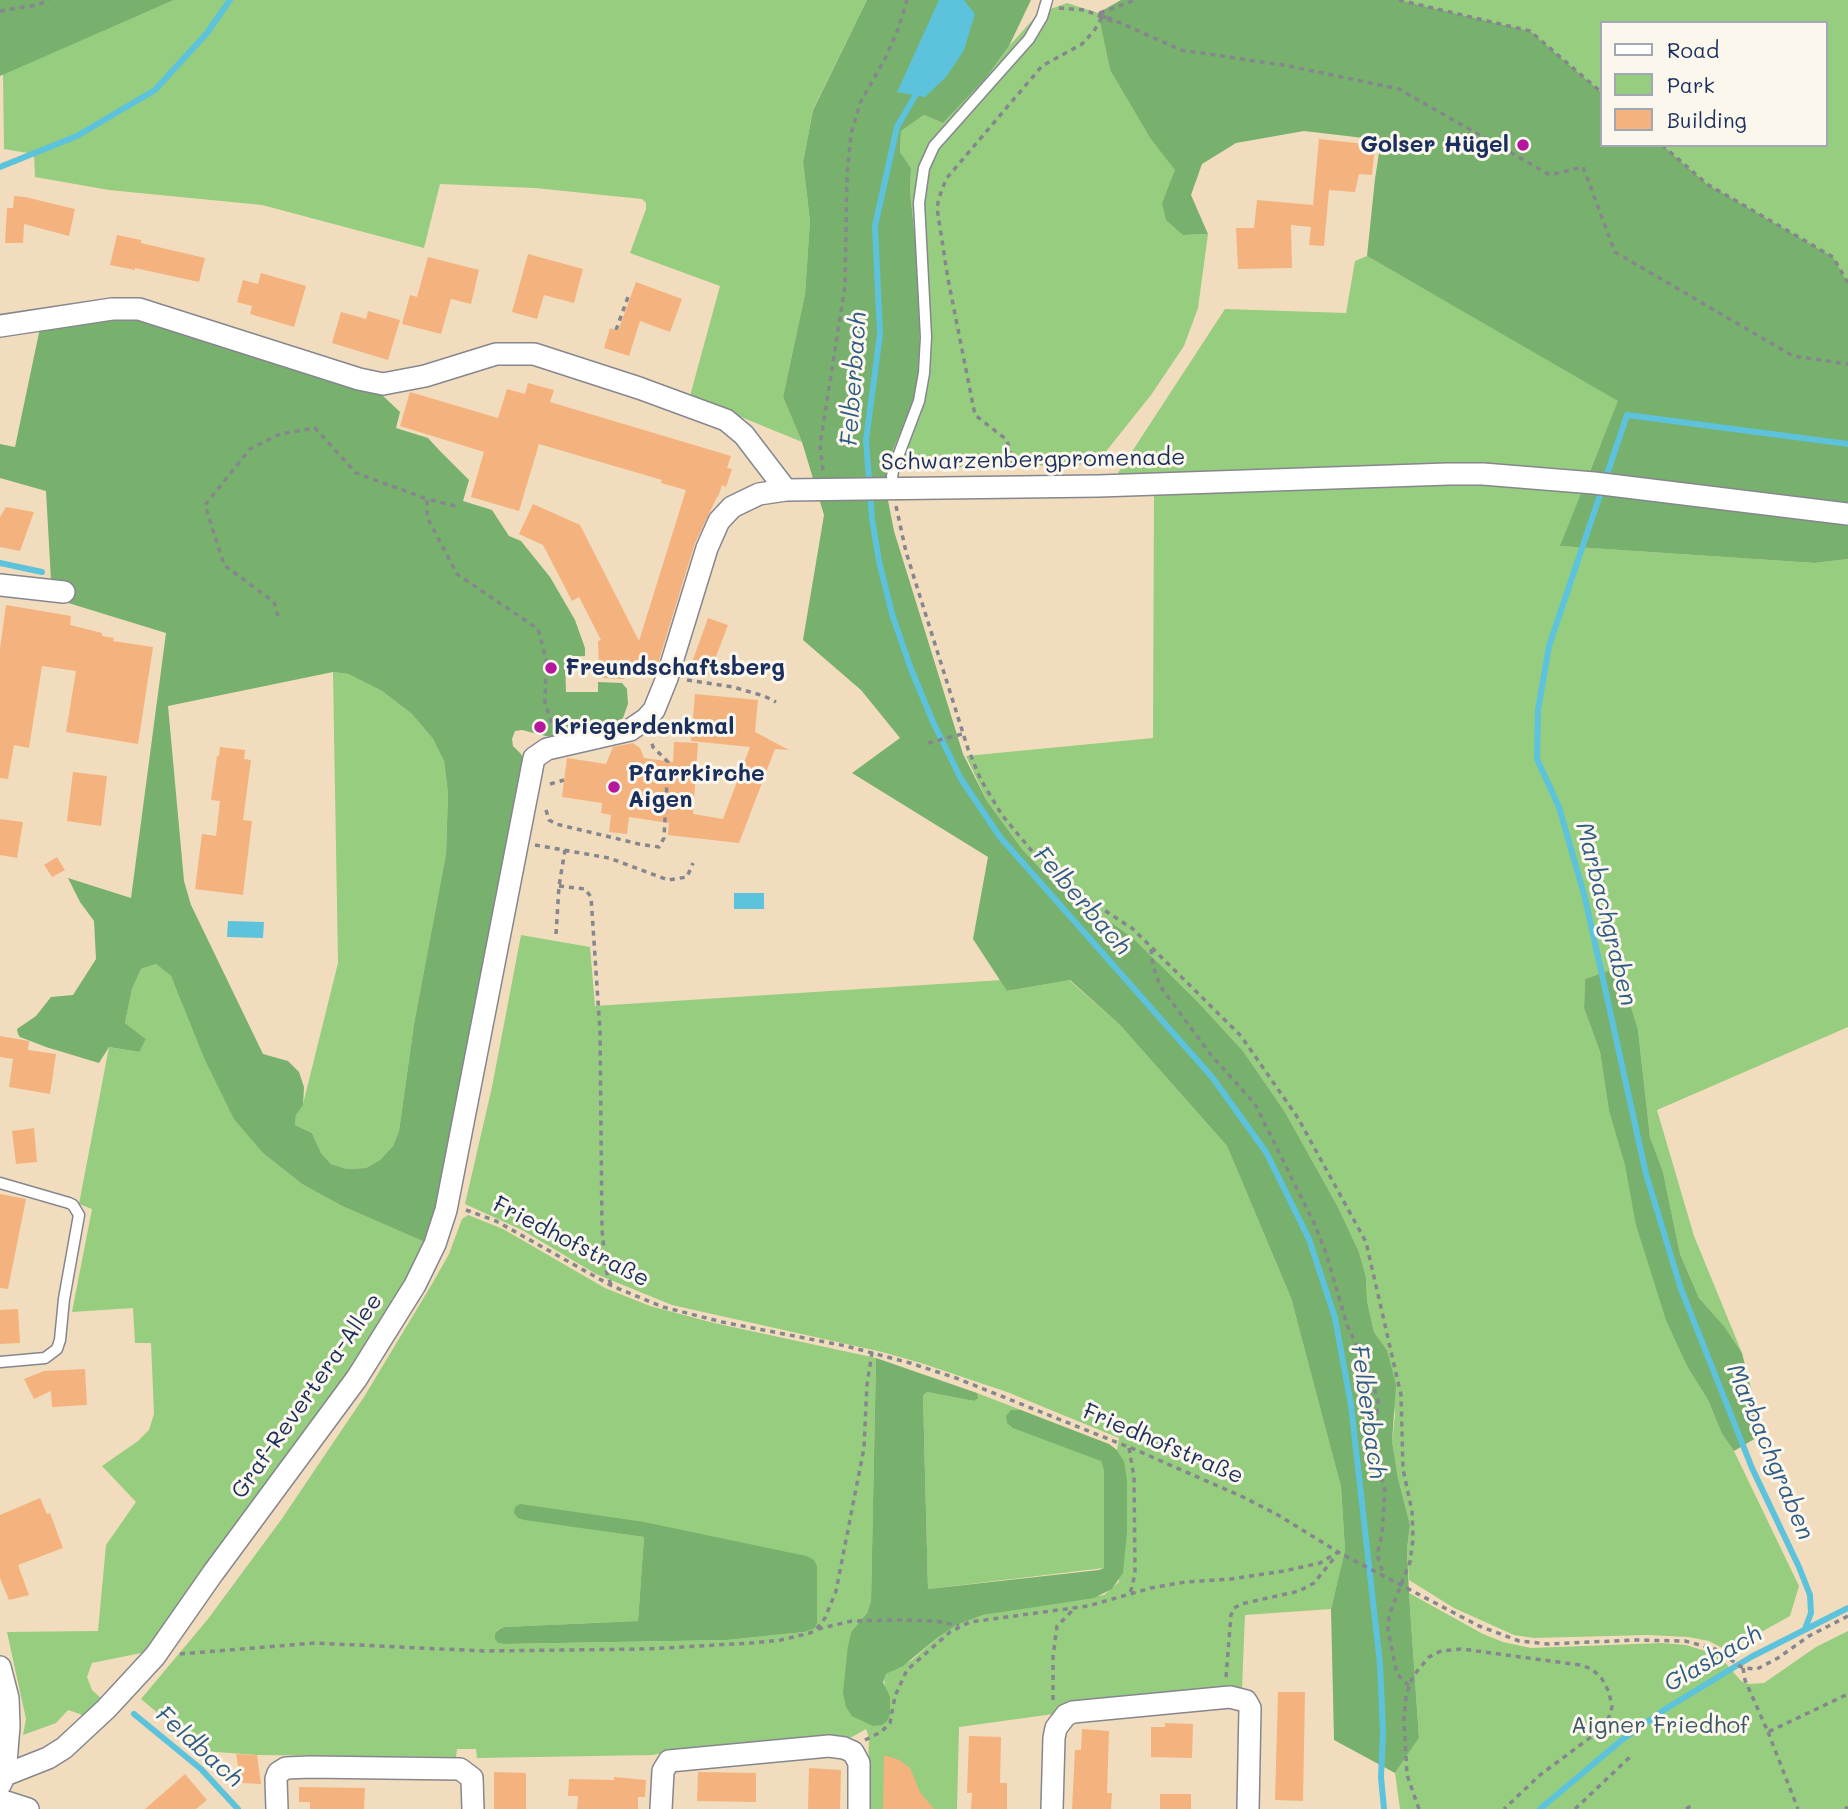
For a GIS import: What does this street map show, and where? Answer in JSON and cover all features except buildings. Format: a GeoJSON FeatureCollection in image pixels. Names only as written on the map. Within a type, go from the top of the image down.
{"type":"FeatureCollection","features":[{"type":"Feature","properties":{"kind":"street"},"geometry":{"type":"LineString","coordinates":[[0,326],[112,309],[139,309],[359,379],[383,384],[425,376],[495,354],[534,354],[726,419],[744,435],[786,490]]}},
{"type":"Feature","properties":{"kind":"street","name":"Schwarzenbergpromenade"},"geometry":{"type":"LineString","coordinates":[[654,710],[667,678],[706,548],[719,522],[732,507],[759,494],[786,490],[1099,486],[1483,474],[1594,483],[1848,514]]}},
{"type":"Feature","properties":{"kind":"street"},"geometry":{"type":"LineString","coordinates":[[0,585],[64,592]]}},
{"type":"Feature","properties":{"kind":"street"},"geometry":{"type":"LineString","coordinates":[[551,749],[630,730],[654,710]]}},
{"type":"Feature","properties":{"kind":"street","name":"Graf-Revertera-Allee"},"geometry":{"type":"LineString","coordinates":[[2,1780],[64,1748],[106,1709],[155,1656],[369,1359],[415,1285],[435,1244],[447,1206],[533,761],[551,749]]}},
{"type":"Feature","properties":{"kind":"street"},"geometry":{"type":"LineString","coordinates":[[0,1667],[8,1698],[9,1726],[2,1780]]}},
{"type":"Feature","properties":{"kind":"street"},"geometry":{"type":"LineString","coordinates":[[1052,1809],[1056,1728],[1060,1720],[1073,1712],[1230,1697],[1246,1701],[1250,1708],[1248,1809]]}},
{"type":"Feature","properties":{"kind":"street"},"geometry":{"type":"LineString","coordinates":[[662,1809],[663,1771],[669,1761],[829,1746],[853,1752],[859,1763],[859,1809]]}},
{"type":"Feature","properties":{"kind":"street"},"geometry":{"type":"LineString","coordinates":[[277,1809],[278,1773],[286,1768],[310,1767],[460,1769],[472,1778],[473,1809]]}},
{"type":"Feature","properties":{"kind":"street"},"geometry":{"type":"LineString","coordinates":[[0,1800],[28,1809]]}},
{"type":"Feature","properties":{"kind":"lane"},"geometry":{"type":"LineString","coordinates":[[887,490],[919,401],[924,373],[926,337],[919,203],[924,168],[939,140],[1029,39],[1046,3]]}},
{"type":"Feature","properties":{"kind":"lane"},"geometry":{"type":"LineString","coordinates":[[0,1183],[69,1203],[77,1210],[79,1223],[57,1349],[45,1358],[0,1362]]}},
{"type":"Feature","properties":{"kind":"path"},"geometry":{"type":"LineString","coordinates":[[0,11],[37,5],[49,0]]}},
{"type":"Feature","properties":{"kind":"path"},"geometry":{"type":"LineString","coordinates":[[825,489],[820,445],[845,286],[847,175],[851,134],[860,103],[886,57],[907,0]]}},
{"type":"Feature","properties":{"kind":"path"},"geometry":{"type":"LineString","coordinates":[[1098,13],[1135,0]]}},
{"type":"Feature","properties":{"kind":"path"},"geometry":{"type":"LineString","coordinates":[[1399,0],[1530,31],[1600,92]]}},
{"type":"Feature","properties":{"kind":"path"},"geometry":{"type":"LineString","coordinates":[[1046,3],[1085,10],[1111,21],[1098,13]]}},
{"type":"Feature","properties":{"kind":"path"},"geometry":{"type":"LineString","coordinates":[[1098,13],[1181,50],[1289,66],[1399,89],[1550,175],[1583,167],[1615,252],[1793,356],[1848,363]]}},
{"type":"Feature","properties":{"kind":"path"},"geometry":{"type":"LineString","coordinates":[[1013,466],[1007,440],[975,415],[937,208],[946,178],[1042,66],[1082,44],[1102,18]]}},
{"type":"Feature","properties":{"kind":"path"},"geometry":{"type":"LineString","coordinates":[[1664,147],[1706,184],[1833,257],[1848,283]]}},
{"type":"Feature","properties":{"kind":"path"},"geometry":{"type":"LineString","coordinates":[[616,330],[628,297],[630,298]]}},
{"type":"Feature","properties":{"kind":"path"},"geometry":{"type":"LineString","coordinates":[[278,616],[274,602],[224,565],[205,505],[250,449],[280,434],[315,428],[356,473],[427,499],[455,506]]}},
{"type":"Feature","properties":{"kind":"path"},"geometry":{"type":"LineString","coordinates":[[887,490],[962,734],[986,789],[1026,847],[1066,885],[1123,921],[1221,1014],[1251,1050],[1306,1131],[1366,1242],[1401,1395],[1403,1469],[1412,1511],[1413,1539],[1410,1562],[1389,1615],[1388,1630],[1397,1674],[1409,1686]]}},
{"type":"Feature","properties":{"kind":"path"},"geometry":{"type":"LineString","coordinates":[[427,499],[427,517],[457,574],[538,629],[546,659],[545,702],[551,749]]}},
{"type":"Feature","properties":{"kind":"path"},"geometry":{"type":"LineString","coordinates":[[667,678],[733,687],[776,702]]}},
{"type":"Feature","properties":{"kind":"path"},"geometry":{"type":"LineString","coordinates":[[528,785],[540,790],[548,818],[552,822],[659,847],[664,838],[668,762],[651,743],[654,710]]}},
{"type":"Feature","properties":{"kind":"path"},"geometry":{"type":"LineString","coordinates":[[928,743],[962,734]]}},
{"type":"Feature","properties":{"kind":"path"},"geometry":{"type":"LineString","coordinates":[[517,841],[620,862],[668,880],[687,877],[693,863]]}},
{"type":"Feature","properties":{"kind":"path"},"geometry":{"type":"LineString","coordinates":[[556,934],[565,850]]}},
{"type":"Feature","properties":{"kind":"path"},"geometry":{"type":"LineString","coordinates":[[559,887],[585,890],[591,897],[600,1031],[602,1238],[606,1270],[612,1286]]}},
{"type":"Feature","properties":{"kind":"path"},"geometry":{"type":"LineString","coordinates":[[1151,948],[1153,966],[1160,986],[1211,1055],[1255,1104],[1326,1252],[1347,1325],[1367,1367],[1378,1400],[1374,1447],[1385,1491],[1382,1534],[1377,1555],[1382,1575]]}},
{"type":"Feature","properties":{"kind":"path","name":"Friedhofstraße"},"geometry":{"type":"LineString","coordinates":[[447,1206],[496,1220],[612,1286],[679,1311],[872,1352],[956,1378],[1129,1448],[1266,1509],[1338,1552],[1489,1632],[1519,1642],[1548,1644],[1634,1640],[1685,1641],[1715,1649],[1742,1667]]}},
{"type":"Feature","properties":{"kind":"path"},"geometry":{"type":"LineString","coordinates":[[816,1630],[830,1608],[836,1591],[864,1448],[867,1385],[872,1352]]}},
{"type":"Feature","properties":{"kind":"path"},"geometry":{"type":"LineString","coordinates":[[1129,1448],[1134,1477],[1135,1574],[1130,1594]]}},
{"type":"Feature","properties":{"kind":"path"},"geometry":{"type":"LineString","coordinates":[[853,1752],[867,1737],[881,1732],[890,1723],[895,1696],[907,1670],[960,1626],[970,1622],[1074,1608],[1185,1582],[1284,1571],[1320,1563],[1338,1552]]}},
{"type":"Feature","properties":{"kind":"path"},"geometry":{"type":"LineString","coordinates":[[1230,1697],[1226,1675],[1234,1608],[1307,1587],[1314,1583],[1338,1552]]}},
{"type":"Feature","properties":{"kind":"path"},"geometry":{"type":"LineString","coordinates":[[1056,1728],[1057,1710],[1052,1697],[1055,1639],[1057,1626],[1074,1608]]}},
{"type":"Feature","properties":{"kind":"path"},"geometry":{"type":"LineString","coordinates":[[1798,1809],[1742,1667],[1762,1668],[1809,1636],[1848,1616]]}},
{"type":"Feature","properties":{"kind":"path"},"geometry":{"type":"LineString","coordinates":[[174,1651],[188,1655],[236,1648],[315,1643],[484,1651],[647,1649],[781,1640],[852,1621],[936,1621],[960,1626]]}},
{"type":"Feature","properties":{"kind":"path"},"geometry":{"type":"LineString","coordinates":[[1419,1809],[1409,1786],[1404,1719],[1409,1686],[1417,1669],[1429,1657],[1441,1651],[1455,1650],[1580,1665],[1592,1669],[1609,1692],[1612,1707],[1607,1723],[1540,1775],[1503,1809]]}},
{"type":"Feature","properties":{"kind":"path"},"geometry":{"type":"LineString","coordinates":[[1768,1732],[1848,1694]]}},
{"type":"Feature","properties":{"kind":"path"},"geometry":{"type":"LineString","coordinates":[[1575,1809],[1632,1755]]}},
{"type":"Feature","properties":{"kind":"path"},"geometry":{"type":"LineString","coordinates":[[1686,1809],[1694,1804]]}},
{"type":"Feature","properties":{"kind":"green space"},"geometry":{"type":"Polygon","coordinates":[[[0,0],[174,0],[0,76],[0,0]]]}},
{"type":"Feature","properties":{"kind":"green space"},"geometry":{"type":"Polygon","coordinates":[[[174,0],[867,0],[813,109],[803,162],[810,221],[805,294],[783,397],[802,442],[690,396],[720,286],[630,253],[646,209],[646,203],[642,199],[535,188],[440,184],[424,248],[262,205],[109,190],[35,177],[34,154],[4,149],[3,74],[174,0]]]}},
{"type":"Feature","properties":{"kind":"green space"},"geometry":{"type":"Polygon","coordinates":[[[867,0],[1031,0],[1009,46],[986,78],[943,123],[924,115],[901,131],[900,152],[911,168],[910,192],[918,265],[920,374],[910,410],[889,459],[885,485],[894,531],[963,754],[987,801],[1022,849],[1053,882],[1132,937],[1243,1051],[1285,1112],[1338,1207],[1359,1252],[1366,1277],[1367,1301],[1374,1332],[1387,1350],[1396,1385],[1392,1441],[1410,1525],[1407,1549],[1419,1738],[1395,1773],[1334,1740],[1331,1609],[1345,1550],[1341,1487],[1291,1298],[1227,1146],[1120,1025],[1070,980],[1007,991],[973,939],[988,857],[852,773],[900,738],[861,690],[803,640],[824,515],[802,442],[783,397],[805,294],[810,221],[803,162],[813,110],[867,0]]]}},
{"type":"Feature","properties":{"kind":"green space"},"geometry":{"type":"Polygon","coordinates":[[[1121,0],[1399,0],[1530,31],[1600,91],[1600,147],[1664,147],[1707,184],[1833,257],[1848,283],[1848,559],[1815,563],[1560,546],[1618,401],[1367,256],[1381,140],[1304,131],[1236,143],[1202,164],[1191,195],[1208,234],[1183,235],[1166,220],[1162,203],[1175,170],[1150,138],[1110,70],[1098,13],[1121,0]]]}},
{"type":"Feature","properties":{"kind":"green space"},"geometry":{"type":"Polygon","coordinates":[[[1399,0],[1848,0],[1848,283],[1833,257],[1707,184],[1664,147],[1827,147],[1827,21],[1600,21],[1600,91],[1530,31],[1399,0]]]}},
{"type":"Feature","properties":{"kind":"green space"},"geometry":{"type":"Polygon","coordinates":[[[1067,3],[1098,13],[1110,70],[1150,138],[1176,170],[1162,203],[1183,235],[1208,234],[1198,308],[1184,346],[1151,395],[1096,464],[938,468],[889,459],[910,410],[920,374],[911,168],[900,152],[901,131],[924,115],[943,123],[986,78],[1009,46],[1039,13],[1067,3]]]}},
{"type":"Feature","properties":{"kind":"green space"},"geometry":{"type":"Polygon","coordinates":[[[1367,256],[1619,401],[1588,475],[1486,465],[1378,465],[1116,476],[1225,309],[1346,313],[1355,261],[1367,256]]]}},
{"type":"Feature","properties":{"kind":"green space"},"geometry":{"type":"Polygon","coordinates":[[[97,318],[138,318],[381,394],[400,412],[396,428],[428,438],[469,480],[463,501],[492,510],[509,536],[521,541],[550,577],[575,620],[585,648],[585,656],[565,657],[566,692],[598,692],[598,682],[622,683],[627,689],[628,704],[623,718],[613,725],[560,736],[546,736],[522,730],[515,731],[512,739],[513,746],[526,765],[441,1192],[427,1243],[342,1206],[302,1184],[264,1154],[234,1119],[205,1060],[171,976],[156,964],[141,969],[132,989],[125,1023],[146,1039],[139,1052],[109,1047],[99,1063],[46,1047],[18,1034],[17,1029],[36,1016],[51,997],[73,995],[96,959],[94,921],[80,902],[68,878],[131,898],[166,633],[52,598],[46,491],[0,478],[0,444],[15,447],[40,328],[97,318]],[[333,672],[168,706],[184,881],[191,905],[263,1054],[288,1061],[299,1072],[304,1087],[303,1105],[296,1115],[295,1125],[312,1133],[321,1153],[331,1164],[347,1169],[366,1168],[380,1160],[393,1146],[399,1131],[414,1024],[446,854],[448,793],[444,761],[433,739],[412,714],[382,691],[348,674],[333,672]]]}},
{"type":"Feature","properties":{"kind":"green space"},"geometry":{"type":"Polygon","coordinates":[[[1426,480],[1534,484],[1582,493],[1561,546],[1815,563],[1848,559],[1848,1027],[1657,1110],[1694,1236],[1742,1353],[1724,1326],[1699,1298],[1680,1254],[1663,1172],[1650,1137],[1638,1030],[1613,969],[1585,979],[1584,1008],[1600,1052],[1609,1111],[1688,1368],[1708,1400],[1722,1434],[1734,1451],[1799,1586],[1790,1616],[1734,1647],[1732,1653],[1709,1641],[1688,1637],[1647,1635],[1534,1638],[1514,1635],[1454,1608],[1409,1580],[1407,1549],[1410,1525],[1392,1441],[1395,1415],[1387,1350],[1374,1332],[1367,1301],[1366,1277],[1359,1252],[1338,1207],[1285,1112],[1243,1051],[1132,937],[1053,882],[1022,849],[987,801],[966,756],[1153,738],[1154,490],[1426,480]]]}},
{"type":"Feature","properties":{"kind":"green space"},"geometry":{"type":"Polygon","coordinates":[[[333,672],[348,674],[382,691],[412,714],[433,739],[444,761],[448,793],[446,854],[414,1024],[399,1131],[393,1146],[380,1160],[366,1168],[347,1169],[331,1164],[321,1153],[312,1133],[295,1125],[296,1115],[303,1104],[338,963],[333,672]]]}},
{"type":"Feature","properties":{"kind":"green space"},"geometry":{"type":"Polygon","coordinates":[[[521,935],[590,947],[595,1006],[1002,980],[1008,991],[1069,980],[1120,1025],[1227,1146],[1291,1298],[1341,1487],[1345,1550],[1331,1609],[1245,1615],[1242,1688],[959,1727],[957,1809],[867,1809],[869,1737],[866,1729],[852,1737],[693,1747],[653,1755],[477,1758],[476,1749],[457,1749],[456,1757],[257,1755],[203,1751],[141,1699],[208,1619],[281,1520],[364,1397],[449,1254],[462,1219],[468,1215],[503,1229],[605,1288],[650,1306],[714,1323],[876,1358],[871,1601],[867,1613],[851,1632],[848,1645],[885,1687],[886,1674],[912,1660],[957,1625],[983,1615],[1104,1595],[1119,1582],[1124,1461],[1117,1450],[1119,1438],[1007,1392],[921,1363],[672,1305],[596,1274],[522,1230],[465,1204],[492,1087],[521,935]],[[518,1518],[644,1537],[638,1621],[504,1627],[497,1630],[498,1643],[727,1640],[804,1632],[814,1560],[518,1518]]]}},
{"type":"Feature","properties":{"kind":"green space"},"geometry":{"type":"Polygon","coordinates":[[[156,964],[171,976],[187,1012],[264,1154],[302,1184],[342,1206],[427,1243],[414,1271],[348,1377],[146,1652],[92,1663],[87,1677],[92,1690],[102,1699],[85,1718],[68,1710],[56,1723],[23,1735],[26,1719],[7,1632],[98,1631],[106,1545],[136,1502],[102,1466],[149,1430],[154,1414],[151,1343],[135,1343],[133,1308],[72,1312],[92,1209],[79,1204],[109,1047],[138,1052],[146,1039],[125,1023],[132,989],[141,969],[156,964]]]}},
{"type":"Feature","properties":{"kind":"green space"},"geometry":{"type":"Polygon","coordinates":[[[1613,969],[1624,986],[1638,1030],[1650,1137],[1663,1172],[1680,1254],[1699,1298],[1724,1326],[1742,1353],[1761,1435],[1734,1451],[1722,1434],[1708,1400],[1688,1368],[1666,1320],[1636,1225],[1625,1165],[1609,1111],[1600,1052],[1584,1008],[1585,979],[1613,969]]]}},
{"type":"Feature","properties":{"kind":"green space"},"geometry":{"type":"Polygon","coordinates":[[[876,1358],[977,1393],[978,1398],[974,1401],[927,1392],[923,1396],[928,1589],[1104,1568],[1104,1471],[1101,1461],[1013,1428],[1007,1423],[1006,1416],[1011,1410],[1021,1410],[1109,1444],[1117,1450],[1124,1461],[1127,1481],[1127,1532],[1123,1573],[1112,1589],[1094,1598],[983,1615],[957,1625],[903,1666],[886,1674],[883,1682],[890,1697],[890,1715],[882,1725],[873,1726],[852,1716],[846,1707],[843,1693],[851,1632],[867,1613],[871,1601],[876,1358]]]}},
{"type":"Feature","properties":{"kind":"green space"},"geometry":{"type":"Polygon","coordinates":[[[927,1392],[974,1401],[977,1393],[1021,1410],[1011,1410],[1101,1461],[1104,1471],[1104,1568],[928,1589],[923,1396],[927,1392]]]}},
{"type":"Feature","properties":{"kind":"green space"},"geometry":{"type":"Polygon","coordinates":[[[520,1504],[644,1522],[806,1556],[814,1560],[817,1566],[815,1628],[804,1632],[727,1640],[498,1643],[495,1634],[504,1627],[638,1621],[644,1537],[525,1520],[514,1513],[515,1507],[520,1504]]]}},
{"type":"Feature","properties":{"kind":"green space","name":"Aigner Friedhof"},"geometry":{"type":"Polygon","coordinates":[[[1409,1593],[1483,1634],[1503,1642],[1531,1648],[1662,1643],[1686,1645],[1722,1659],[1741,1681],[1749,1684],[1764,1683],[1816,1647],[1848,1631],[1848,1809],[1400,1809],[1395,1773],[1419,1738],[1409,1593]]]}},
{"type":"Feature","properties":{"kind":"water"},"geometry":{"type":"Polygon","coordinates":[[[939,0],[964,0],[975,14],[964,50],[947,76],[925,97],[897,92],[939,0]]]}},
{"type":"Feature","properties":{"kind":"water"},"geometry":{"type":"Polygon","coordinates":[[[734,893],[764,893],[764,909],[734,909],[734,893]]]}},
{"type":"Feature","properties":{"kind":"water"},"geometry":{"type":"Polygon","coordinates":[[[228,921],[264,922],[263,938],[227,937],[228,921]]]}},
{"type":"Feature","properties":{"kind":"waterway"},"geometry":{"type":"LineString","coordinates":[[0,167],[77,136],[155,90],[207,33],[230,0]]}},
{"type":"Feature","properties":{"kind":"waterway","name":"Felberbach"},"geometry":{"type":"LineString","coordinates":[[919,89],[897,127],[875,226],[880,334],[866,440],[872,519],[892,614],[933,722],[961,779],[1000,837],[1212,1077],[1266,1152],[1309,1239],[1335,1318],[1351,1405],[1380,1664],[1383,1733],[1381,1777],[1384,1809]]}},
{"type":"Feature","properties":{"kind":"waterway","name":"Marbachgraben"},"geometry":{"type":"LineString","coordinates":[[1805,1629],[1811,1613],[1810,1595],[1752,1468],[1681,1289],[1646,1174],[1585,898],[1559,807],[1537,759],[1538,710],[1549,646],[1627,415],[1848,444]]}},
{"type":"Feature","properties":{"kind":"waterway"},"geometry":{"type":"LineString","coordinates":[[0,563],[42,572]]}},
{"type":"Feature","properties":{"kind":"waterway","name":"Glasbach"},"geometry":{"type":"LineString","coordinates":[[1540,1809],[1623,1739],[1667,1708],[1751,1657],[1848,1608]]}},
{"type":"Feature","properties":{"kind":"waterway","name":"Feldbach"},"geometry":{"type":"LineString","coordinates":[[134,1714],[201,1769],[238,1809]]}},
{"type":"Feature","properties":{"kind":"place","name":"Golser Hügel"},"geometry":{"type":"Point","coordinates":[1523,145]}},
{"type":"Feature","properties":{"kind":"place","name":"Freundschaftsberg"},"geometry":{"type":"Point","coordinates":[551,668]}},
{"type":"Feature","properties":{"kind":"place","name":"Kriegerdenkmal"},"geometry":{"type":"Point","coordinates":[540,727]}},
{"type":"Feature","properties":{"kind":"place","name":"Pfarrkirche Aigen"},"geometry":{"type":"Point","coordinates":[614,787]}}]}
